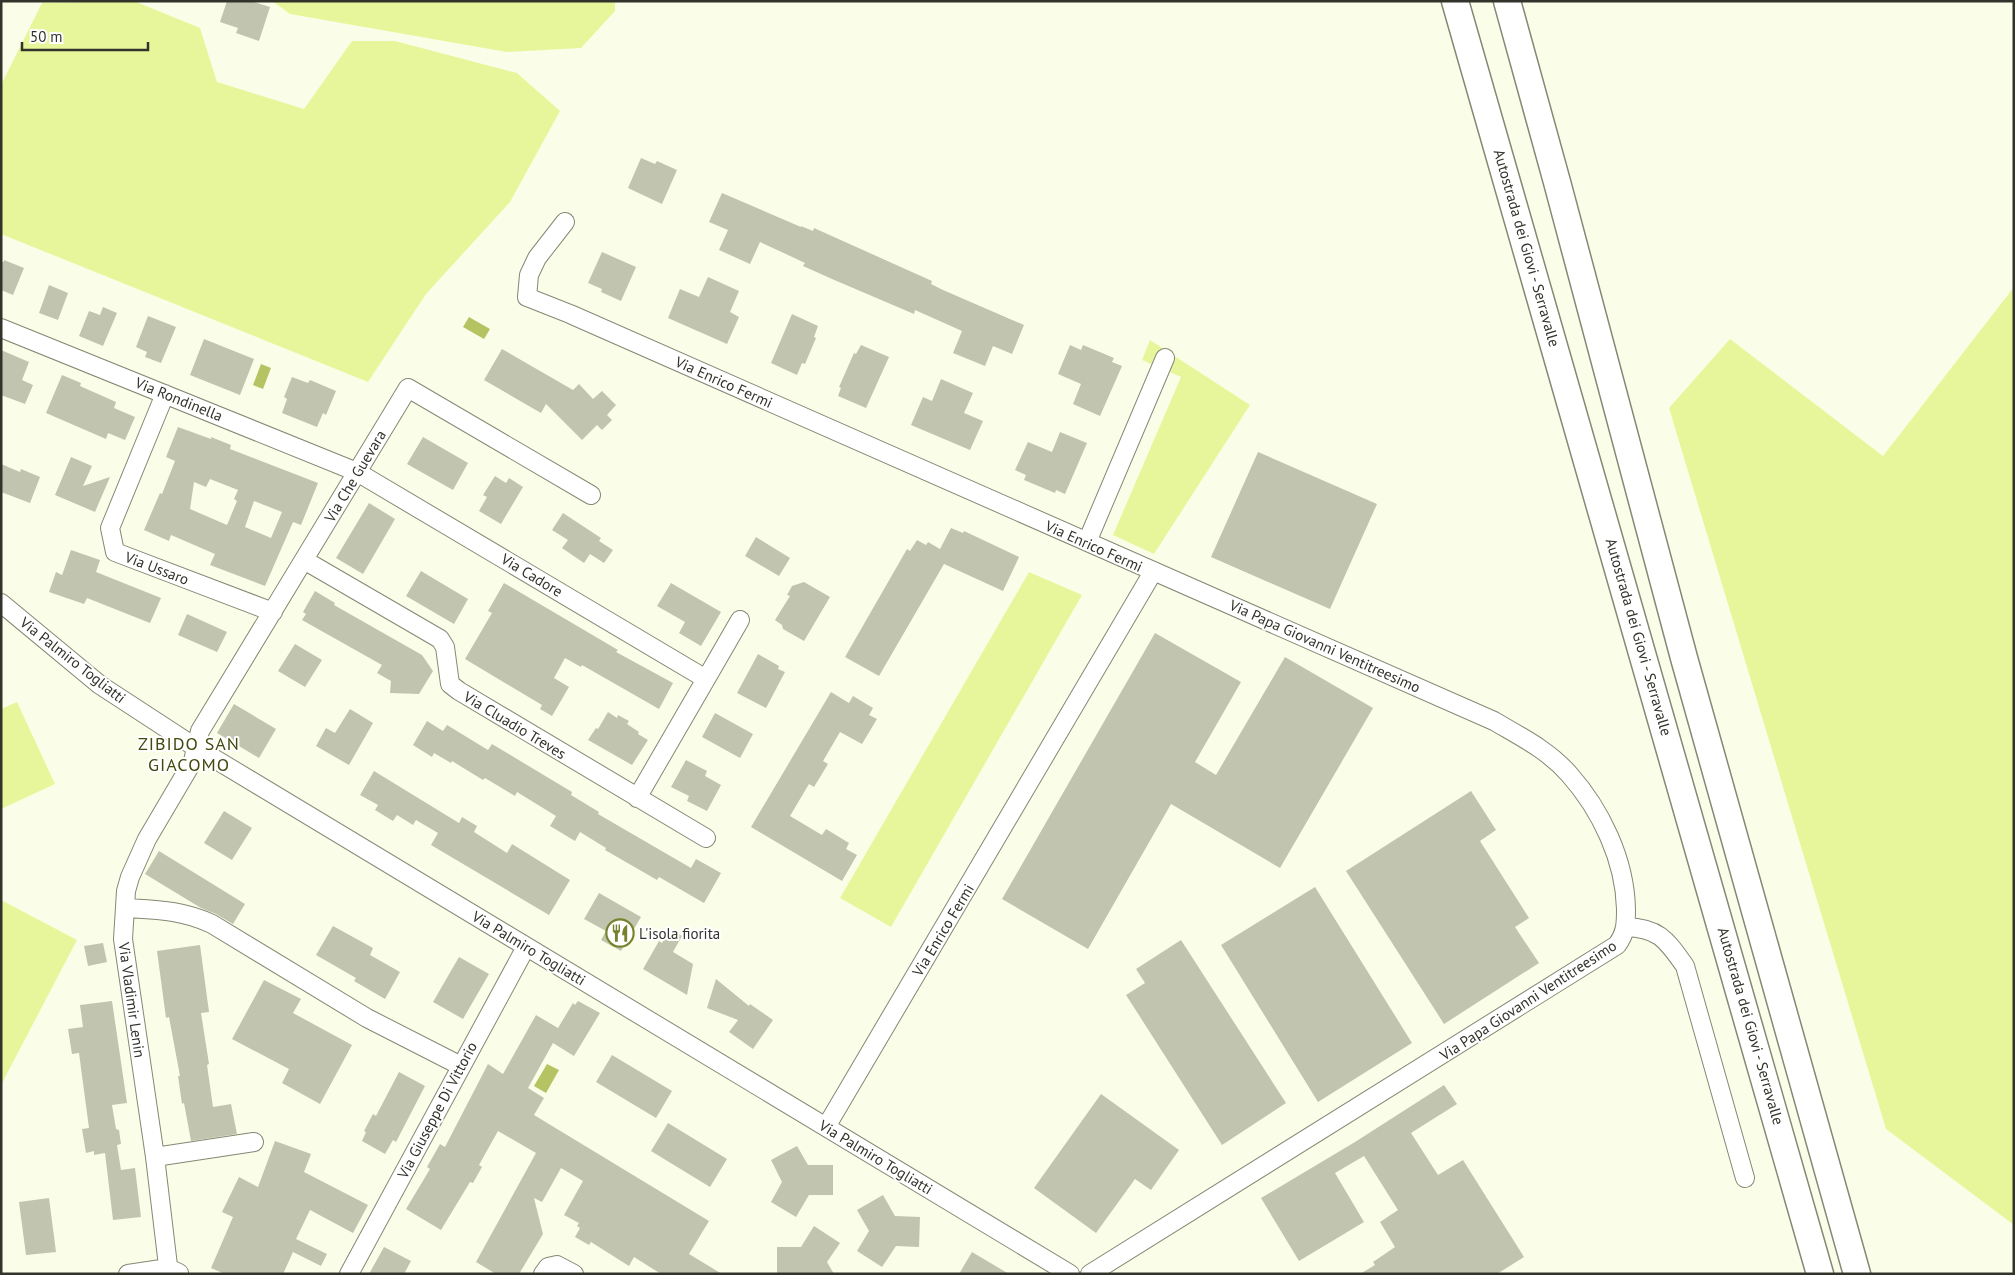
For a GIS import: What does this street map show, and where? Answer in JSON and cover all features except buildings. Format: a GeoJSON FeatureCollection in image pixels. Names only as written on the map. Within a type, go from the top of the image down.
{"type":"FeatureCollection","features":[{"type":"Feature","properties":{"kind":"highway","name":"Autostrada dei Giovi - Serravalle"},"geometry":{"type":"LineString","coordinates":[[1456,1],[1820,1274]]}},
{"type":"Feature","properties":{"kind":"highway"},"geometry":{"type":"LineString","coordinates":[[1507,1],[1684,658],[1857,1274]]}},
{"type":"Feature","properties":{"kind":"street","name":"Via Enrico Fermi"},"geometry":{"type":"LineString","coordinates":[[565,222],[537,258],[528,275],[527,297],[579,318],[1154,572],[826,1127]]}},
{"type":"Feature","properties":{"kind":"street","name":"Via Rondinella"},"geometry":{"type":"LineString","coordinates":[[1,328],[357,472]]}},
{"type":"Feature","properties":{"kind":"street"},"geometry":{"type":"LineString","coordinates":[[1086,542],[1165,358]]}},
{"type":"Feature","properties":{"kind":"street","name":"Via Che Guevara"},"geometry":{"type":"LineString","coordinates":[[195,747],[200,731],[408,388],[592,494]]}},
{"type":"Feature","properties":{"kind":"street","name":"Via Ussaro"},"geometry":{"type":"LineString","coordinates":[[165,394],[110,528],[115,552],[272,612]]}},
{"type":"Feature","properties":{"kind":"street","name":"Via Cadore"},"geometry":{"type":"LineString","coordinates":[[357,472],[706,679]]}},
{"type":"Feature","properties":{"kind":"street","name":"Via Cluadio Treves"},"geometry":{"type":"LineString","coordinates":[[304,560],[440,639],[445,647],[450,684],[459,691],[706,838]]}},
{"type":"Feature","properties":{"kind":"street","name":"Via Papa Giovanni Ventitreesimo"},"geometry":{"type":"LineString","coordinates":[[1090,1274],[1610,950],[1623,937],[1626,927],[1625,892],[1621,867],[1608,836],[1590,802],[1569,774],[1541,748],[1494,721],[1448,700],[1154,572]]}},
{"type":"Feature","properties":{"kind":"street","name":"Via Palmiro Togliatti"},"geometry":{"type":"LineString","coordinates":[[1,603],[100,685],[195,747],[1070,1274]]}},
{"type":"Feature","properties":{"kind":"street"},"geometry":{"type":"LineString","coordinates":[[637,798],[740,620]]}},
{"type":"Feature","properties":{"kind":"street","name":"Via Vladimir Lenin"},"geometry":{"type":"LineString","coordinates":[[173,1272],[154,1157],[123,938],[126,891],[130,877],[147,840],[194,761],[195,747]]}},
{"type":"Feature","properties":{"kind":"street"},"geometry":{"type":"LineString","coordinates":[[125,908],[166,910],[192,915],[212,924],[367,1018],[460,1066]]}},
{"type":"Feature","properties":{"kind":"street"},"geometry":{"type":"LineString","coordinates":[[1626,927],[1644,927],[1666,940],[1685,966],[1745,1178]]}},
{"type":"Feature","properties":{"kind":"street","name":"Via Giuseppe Di Vittorio"},"geometry":{"type":"LineString","coordinates":[[349,1274],[526,947]]}},
{"type":"Feature","properties":{"kind":"street"},"geometry":{"type":"LineString","coordinates":[[154,1157],[254,1142]]}},
{"type":"Feature","properties":{"kind":"street"},"geometry":{"type":"LineString","coordinates":[[543,1274],[548,1267],[557,1265],[574,1274]]}},
{"type":"Feature","properties":{"kind":"street"},"geometry":{"type":"LineString","coordinates":[[128,1274],[173,1272]]}},
{"type":"Feature","properties":{"kind":"shaded area"},"geometry":{"type":"Polygon","coordinates":[[[134,1],[200,28],[217,82],[304,109],[352,41],[395,41],[517,73],[560,111],[510,202],[426,294],[368,382],[1,234],[1,85],[42,3],[134,1]]]}},
{"type":"Feature","properties":{"kind":"shaded area"},"geometry":{"type":"Polygon","coordinates":[[[272,1],[615,1],[615,11],[581,48],[507,52],[290,14],[272,1]]]}},
{"type":"Feature","properties":{"kind":"shaded area"},"geometry":{"type":"Polygon","coordinates":[[[2014,287],[2014,1225],[1886,1129],[1669,408],[1730,339],[1883,456],[2014,287]]]}},
{"type":"Feature","properties":{"kind":"shaded area"},"geometry":{"type":"Polygon","coordinates":[[[469,317],[490,329],[484,339],[463,327],[469,317]]]}},
{"type":"Feature","properties":{"kind":"shaded area"},"geometry":{"type":"Polygon","coordinates":[[[1150,340],[1250,405],[1154,554],[1113,535],[1181,377],[1142,360],[1150,340]]]}},
{"type":"Feature","properties":{"kind":"shaded area"},"geometry":{"type":"Polygon","coordinates":[[[261,364],[271,368],[263,389],[253,385],[261,364]]]}},
{"type":"Feature","properties":{"kind":"shaded area"},"geometry":{"type":"Polygon","coordinates":[[[1029,572],[1082,595],[891,927],[840,898],[1029,572]]]}},
{"type":"Feature","properties":{"kind":"shaded area"},"geometry":{"type":"Polygon","coordinates":[[[17,702],[55,784],[1,809],[1,709],[17,702]]]}},
{"type":"Feature","properties":{"kind":"shaded area"},"geometry":{"type":"Polygon","coordinates":[[[1,900],[77,940],[1,1085],[1,900]]]}},
{"type":"Feature","properties":{"kind":"shaded area"},"geometry":{"type":"Polygon","coordinates":[[[547,1064],[559,1070],[546,1093],[534,1086],[547,1064]]]}},
{"type":"Feature","properties":{"kind":"place","name":"L'isola fiorita"},"geometry":{"type":"Point","coordinates":[620,933]}},
{"type":"Feature","properties":{"kind":"district","name":"ZIBIDO SAN GIACOMO"},"geometry":{"type":"Point","coordinates":[189,753]}}]}
